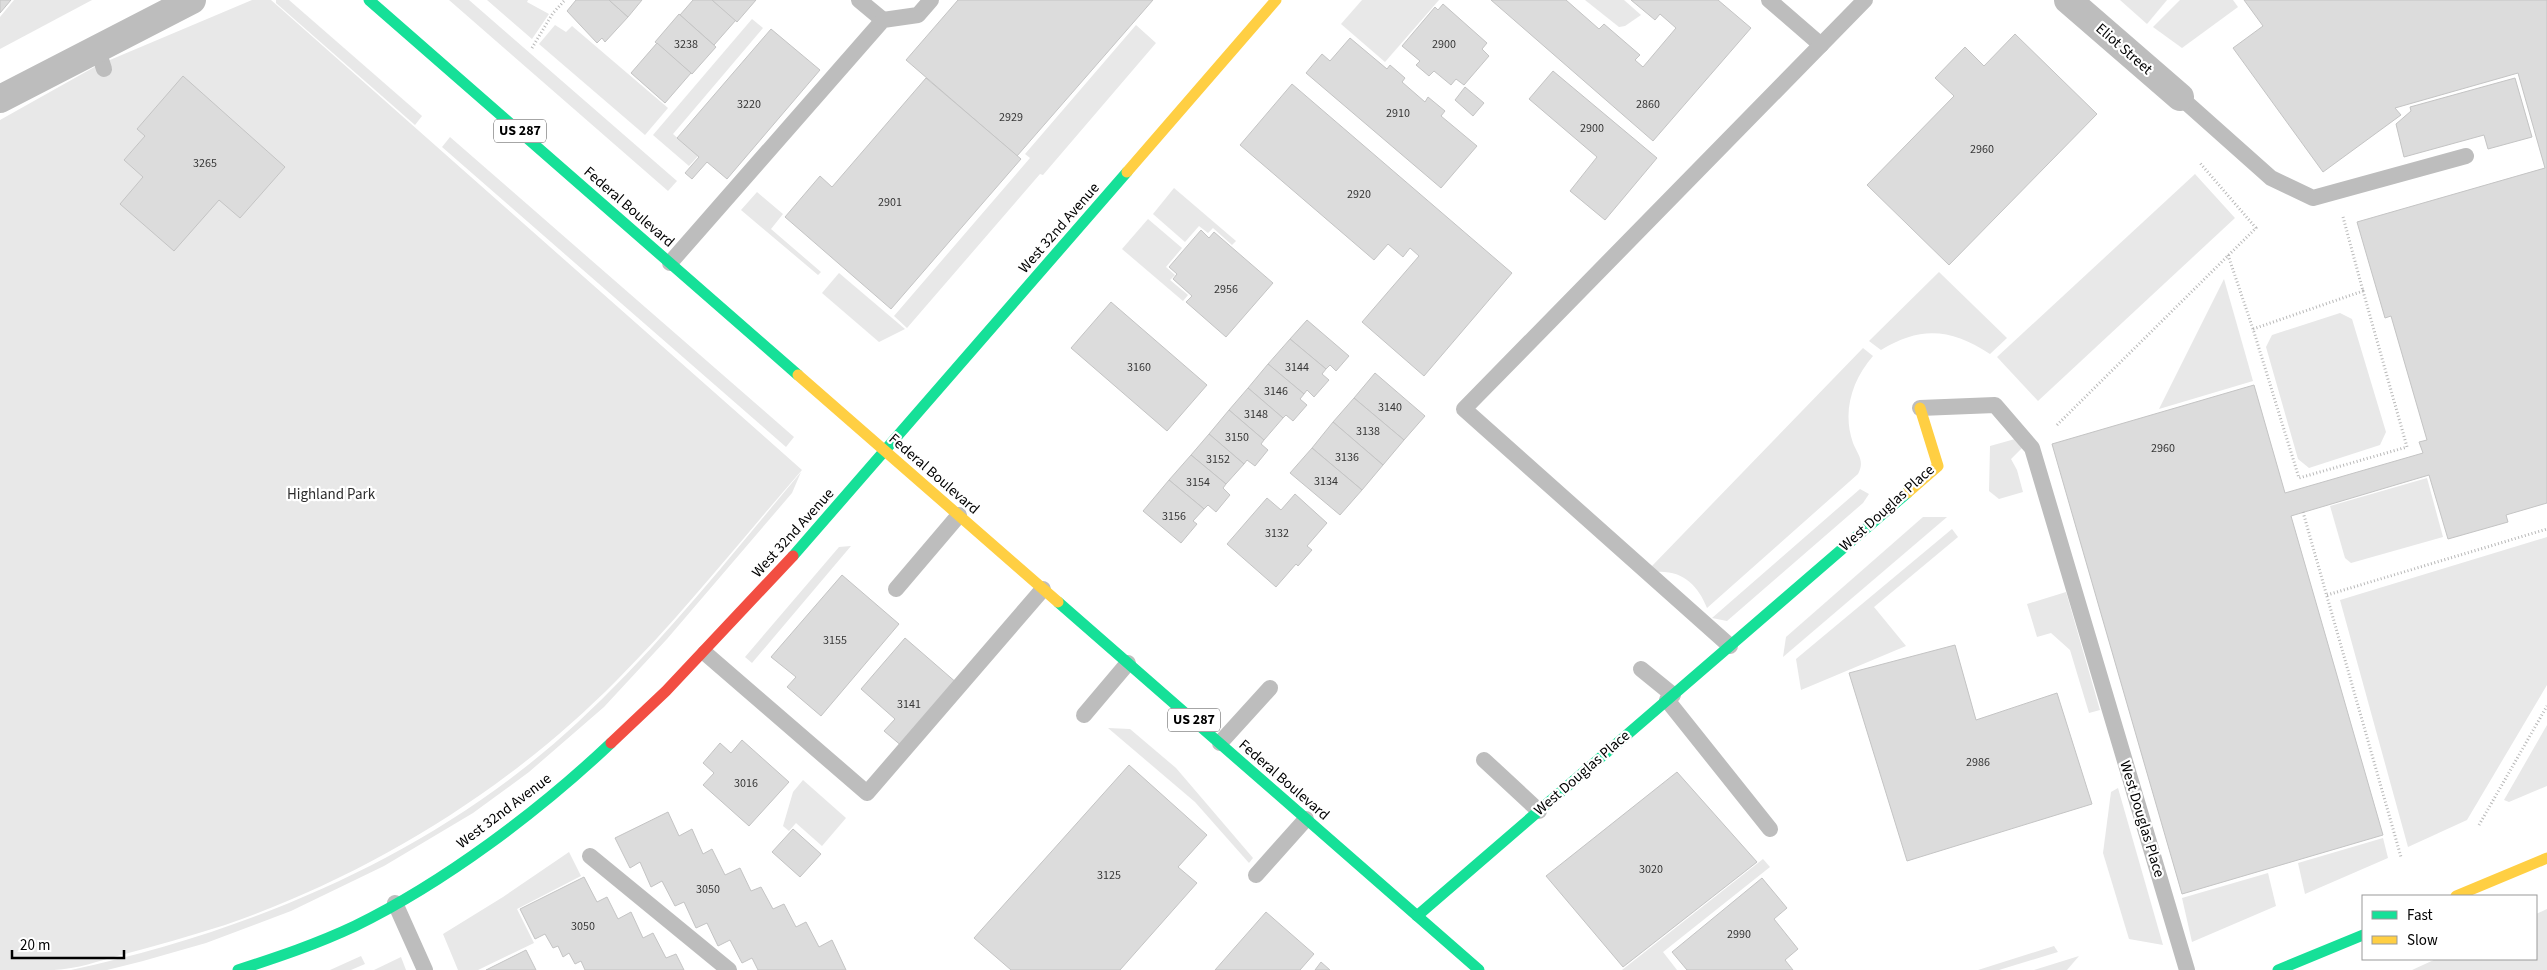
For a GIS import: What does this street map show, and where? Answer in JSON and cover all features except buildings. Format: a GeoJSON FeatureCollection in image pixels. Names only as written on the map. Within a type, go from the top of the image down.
{"type":"FeatureCollection","features":[{"type":"Feature","properties":{"kind":"street"},"geometry":{"type":"LineString","coordinates":[[0,99],[100,58],[192,0]]}},
{"type":"Feature","properties":{"kind":"street","name":"Federal Boulevard"},"geometry":{"type":"LineString","coordinates":[[369,0],[1479,970]]}},
{"type":"Feature","properties":{"kind":"street","name":"West 32nd Avenue"},"geometry":{"type":"LineString","coordinates":[[238,970],[274,959],[370,918],[395,903],[503,834],[614,742],[658,702],[705,653],[885,451],[1276,0]]}},
{"type":"Feature","properties":{"kind":"street","name":"Eliot Street"},"geometry":{"type":"LineString","coordinates":[[2068,0],[2180,98]]}},
{"type":"Feature","properties":{"kind":"street","name":"West Douglas Place"},"geometry":{"type":"LineString","coordinates":[[1417,916],[1938,466],[1920,408]]}},
{"type":"Feature","properties":{"kind":"street"},"geometry":{"type":"LineString","coordinates":[[2458,895],[2547,858]]}},
{"type":"Feature","properties":{"kind":"street"},"geometry":{"type":"LineString","coordinates":[[2278,970],[2362,935]]}},
{"type":"Feature","properties":{"kind":"lane"},"geometry":{"type":"LineString","coordinates":[[859,0],[883,20]]}},
{"type":"Feature","properties":{"kind":"lane"},"geometry":{"type":"LineString","coordinates":[[670,263],[883,20],[918,15],[930,0]]}},
{"type":"Feature","properties":{"kind":"lane"},"geometry":{"type":"LineString","coordinates":[[1769,0],[1821,45]]}},
{"type":"Feature","properties":{"kind":"lane"},"geometry":{"type":"LineString","coordinates":[[1730,646],[1464,409],[1865,0]]}},
{"type":"Feature","properties":{"kind":"lane"},"geometry":{"type":"LineString","coordinates":[[2180,98],[2271,178],[2313,198],[2466,156]]}},
{"type":"Feature","properties":{"kind":"lane","name":"West Douglas Place"},"geometry":{"type":"LineString","coordinates":[[1920,408],[1995,405],[2032,448],[2187,970]]}},
{"type":"Feature","properties":{"kind":"lane"},"geometry":{"type":"LineString","coordinates":[[896,589],[959,515]]}},
{"type":"Feature","properties":{"kind":"lane"},"geometry":{"type":"LineString","coordinates":[[705,653],[867,793],[1043,589]]}},
{"type":"Feature","properties":{"kind":"lane"},"geometry":{"type":"LineString","coordinates":[[1084,715],[1128,664]]}},
{"type":"Feature","properties":{"kind":"lane"},"geometry":{"type":"LineString","coordinates":[[1641,669],[1670,697],[1770,829]]}},
{"type":"Feature","properties":{"kind":"lane"},"geometry":{"type":"LineString","coordinates":[[1220,744],[1270,688]]}},
{"type":"Feature","properties":{"kind":"lane"},"geometry":{"type":"LineString","coordinates":[[1484,760],[1539,811]]}},
{"type":"Feature","properties":{"kind":"lane"},"geometry":{"type":"LineString","coordinates":[[1256,875],[1306,819]]}},
{"type":"Feature","properties":{"kind":"lane"},"geometry":{"type":"LineString","coordinates":[[590,856],[714,964],[729,970]]}},
{"type":"Feature","properties":{"kind":"lane"},"geometry":{"type":"LineString","coordinates":[[395,903],[425,970]]}},
{"type":"Feature","properties":{"kind":"path"},"geometry":{"type":"LineString","coordinates":[[532,48],[553,13],[564,0]]}},
{"type":"Feature","properties":{"kind":"path"},"geometry":{"type":"LineString","coordinates":[[2057,425],[2256,228],[2200,163]]}},
{"type":"Feature","properties":{"kind":"path"},"geometry":{"type":"LineString","coordinates":[[2228,255],[2253,329],[2298,478],[2407,447],[2336,192]]}},
{"type":"Feature","properties":{"kind":"path"},"geometry":{"type":"LineString","coordinates":[[2253,329],[2363,291]]}},
{"type":"Feature","properties":{"kind":"path"},"geometry":{"type":"LineString","coordinates":[[2303,512],[2401,857]]}},
{"type":"Feature","properties":{"kind":"path"},"geometry":{"type":"LineString","coordinates":[[2327,595],[2547,529]]}},
{"type":"Feature","properties":{"kind":"path"},"geometry":{"type":"LineString","coordinates":[[2479,824],[2547,706]]}},
{"type":"Feature","properties":{"kind":"green space"},"geometry":{"type":"Polygon","coordinates":[[[14,0],[92,0],[0,49],[0,17],[14,0]]]}},
{"type":"Feature","properties":{"kind":"green space","name":"Highland Park"},"geometry":{"type":"Polygon","coordinates":[[[252,0],[271,0],[802,470],[688,603],[617,680],[575,720],[530,758],[435,825],[333,881],[225,925],[80,966],[54,970],[0,970],[0,120],[98,65],[252,0]]]}},
{"type":"Feature","properties":{"kind":"green space"},"geometry":{"type":"Polygon","coordinates":[[[276,0],[289,0],[422,116],[415,125],[276,3],[276,0]]]}},
{"type":"Feature","properties":{"kind":"green space"},"geometry":{"type":"Polygon","coordinates":[[[449,0],[469,0],[677,181],[668,191],[449,0]]]}},
{"type":"Feature","properties":{"kind":"green space"},"geometry":{"type":"Polygon","coordinates":[[[487,0],[528,0],[527,2],[549,14],[532,39],[487,0]]]}},
{"type":"Feature","properties":{"kind":"green space"},"geometry":{"type":"Polygon","coordinates":[[[1362,0],[1439,0],[1385,62],[1341,24],[1362,0]]]}},
{"type":"Feature","properties":{"kind":"green space"},"geometry":{"type":"Polygon","coordinates":[[[1585,0],[1624,0],[1641,15],[1625,26],[1619,27],[1585,0]]]}},
{"type":"Feature","properties":{"kind":"green space"},"geometry":{"type":"Polygon","coordinates":[[[2120,0],[2167,0],[2147,24],[2120,0]]]}},
{"type":"Feature","properties":{"kind":"green space"},"geometry":{"type":"Polygon","coordinates":[[[2180,0],[2233,0],[2238,7],[2182,48],[2153,27],[2180,0]]]}},
{"type":"Feature","properties":{"kind":"green space"},"geometry":{"type":"Polygon","coordinates":[[[752,19],[763,28],[673,134],[698,156],[689,166],[653,135],[752,19]]]}},
{"type":"Feature","properties":{"kind":"green space"},"geometry":{"type":"Polygon","coordinates":[[[555,25],[566,32],[572,26],[668,108],[645,135],[539,44],[555,25]]]}},
{"type":"Feature","properties":{"kind":"green space"},"geometry":{"type":"Polygon","coordinates":[[[1136,25],[1156,43],[1043,175],[1040,174],[907,328],[894,316],[1030,158],[1025,154],[1136,25]]]}},
{"type":"Feature","properties":{"kind":"green space"},"geometry":{"type":"Polygon","coordinates":[[[450,137],[794,437],[786,447],[442,147],[450,137]]]}},
{"type":"Feature","properties":{"kind":"green space"},"geometry":{"type":"Polygon","coordinates":[[[2195,174],[2235,218],[2038,401],[1997,357],[2195,174]]]}},
{"type":"Feature","properties":{"kind":"green space"},"geometry":{"type":"Polygon","coordinates":[[[1174,188],[1236,241],[1232,245],[1213,228],[1208,233],[1199,226],[1185,242],[1153,214],[1174,188]]]}},
{"type":"Feature","properties":{"kind":"green space"},"geometry":{"type":"Polygon","coordinates":[[[757,192],[783,214],[771,229],[821,272],[818,275],[741,210],[757,192]]]}},
{"type":"Feature","properties":{"kind":"green space"},"geometry":{"type":"Polygon","coordinates":[[[1148,219],[1182,248],[1166,267],[1175,275],[1170,280],[1188,295],[1183,301],[1122,249],[1148,219]]]}},
{"type":"Feature","properties":{"kind":"green space"},"geometry":{"type":"Polygon","coordinates":[[[1939,272],[2007,338],[1990,354],[1962,339],[1935,333],[1909,337],[1881,350],[1869,341],[1939,272]]]}},
{"type":"Feature","properties":{"kind":"green space"},"geometry":{"type":"Polygon","coordinates":[[[839,273],[905,329],[879,342],[822,293],[839,273]]]}},
{"type":"Feature","properties":{"kind":"green space"},"geometry":{"type":"Polygon","coordinates":[[[2224,279],[2253,381],[2159,409],[2224,279]]]}},
{"type":"Feature","properties":{"kind":"green space"},"geometry":{"type":"Polygon","coordinates":[[[2340,313],[2352,319],[2386,432],[2380,445],[2309,468],[2298,459],[2266,347],[2272,335],[2340,313]]]}},
{"type":"Feature","properties":{"kind":"green space"},"geometry":{"type":"Polygon","coordinates":[[[1863,348],[1873,356],[1859,375],[1849,408],[1850,431],[1861,462],[1858,474],[1707,608],[1699,592],[1681,576],[1656,572],[1652,566],[1863,348]]]}},
{"type":"Feature","properties":{"kind":"green space"},"geometry":{"type":"Polygon","coordinates":[[[2015,439],[2023,447],[2011,459],[2017,470],[2023,492],[1999,499],[1989,491],[1990,446],[2015,439]]]}},
{"type":"Feature","properties":{"kind":"green space"},"geometry":{"type":"Polygon","coordinates":[[[801,472],[792,493],[667,639],[604,707],[529,772],[473,813],[384,866],[291,911],[206,943],[143,961],[107,970],[71,970],[140,953],[208,933],[275,909],[341,880],[404,848],[465,811],[523,769],[577,723],[607,694],[693,601],[801,472]]]}},
{"type":"Feature","properties":{"kind":"green space"},"geometry":{"type":"Polygon","coordinates":[[[2427,478],[2443,537],[2351,563],[2345,558],[2330,506],[2427,478]]]}},
{"type":"Feature","properties":{"kind":"green space"},"geometry":{"type":"Polygon","coordinates":[[[1860,489],[1869,494],[1863,503],[1727,621],[1712,618],[1860,489]]]}},
{"type":"Feature","properties":{"kind":"green space"},"geometry":{"type":"Polygon","coordinates":[[[1923,517],[1947,517],[1783,657],[1786,637],[1923,517]]]}},
{"type":"Feature","properties":{"kind":"green space"},"geometry":{"type":"Polygon","coordinates":[[[1952,529],[1958,537],[1874,607],[1906,646],[1801,690],[1796,659],[1952,529]]]}},
{"type":"Feature","properties":{"kind":"green space"},"geometry":{"type":"Polygon","coordinates":[[[2547,537],[2547,685],[2467,820],[2408,847],[2340,600],[2547,537]]]}},
{"type":"Feature","properties":{"kind":"green space"},"geometry":{"type":"Polygon","coordinates":[[[851,546],[752,663],[745,657],[839,547],[851,546]]]}},
{"type":"Feature","properties":{"kind":"green space"},"geometry":{"type":"Polygon","coordinates":[[[2066,592],[2100,710],[2089,713],[2070,650],[2051,633],[2037,637],[2027,604],[2066,592]]]}},
{"type":"Feature","properties":{"kind":"green space"},"geometry":{"type":"Polygon","coordinates":[[[2547,725],[2547,786],[2509,802],[2504,800],[2547,725]]]}},
{"type":"Feature","properties":{"kind":"green space"},"geometry":{"type":"Polygon","coordinates":[[[1108,728],[1130,729],[1176,768],[1253,858],[1249,863],[1195,802],[1108,728]]]}},
{"type":"Feature","properties":{"kind":"green space"},"geometry":{"type":"Polygon","coordinates":[[[803,780],[846,818],[822,846],[796,823],[789,831],[783,826],[793,792],[803,780]]]}},
{"type":"Feature","properties":{"kind":"green space"},"geometry":{"type":"Polygon","coordinates":[[[2118,788],[2163,945],[2129,939],[2103,853],[2111,792],[2118,788]]]}},
{"type":"Feature","properties":{"kind":"green space"},"geometry":{"type":"Polygon","coordinates":[[[2383,838],[2388,858],[2305,894],[2298,863],[2383,838]]]}},
{"type":"Feature","properties":{"kind":"green space"},"geometry":{"type":"Polygon","coordinates":[[[569,852],[581,876],[517,909],[534,943],[478,970],[458,970],[443,934],[503,897],[569,852]]]}},
{"type":"Feature","properties":{"kind":"green space"},"geometry":{"type":"Polygon","coordinates":[[[1763,859],[1770,867],[1663,952],[1677,970],[1622,970],[1763,859]]]}},
{"type":"Feature","properties":{"kind":"green space"},"geometry":{"type":"Polygon","coordinates":[[[2268,873],[2276,906],[2192,942],[2182,898],[2268,873]]]}},
{"type":"Feature","properties":{"kind":"green space"},"geometry":{"type":"Polygon","coordinates":[[[2547,909],[2547,970],[2412,970],[2434,960],[2537,960],[2537,914],[2547,909]]]}},
{"type":"Feature","properties":{"kind":"green space"},"geometry":{"type":"Polygon","coordinates":[[[2054,946],[2058,952],[1999,970],[1978,970],[2054,946]]]}},
{"type":"Feature","properties":{"kind":"green space"},"geometry":{"type":"Polygon","coordinates":[[[361,956],[365,964],[351,970],[330,970],[361,956]]]}},
{"type":"Feature","properties":{"kind":"green space"},"geometry":{"type":"Polygon","coordinates":[[[2079,956],[2067,970],[2034,970],[2079,956]]]}},
{"type":"Feature","properties":{"kind":"green space"},"geometry":{"type":"Polygon","coordinates":[[[401,957],[406,970],[374,970],[401,957]]]}},
{"type":"Feature","properties":{"kind":"traffic: fast"},"geometry":{"type":"LineString","coordinates":[[369,0],[798,375]]}},
{"type":"Feature","properties":{"kind":"traffic: fast"},"geometry":{"type":"LineString","coordinates":[[793,556],[1127,172]]}},
{"type":"Feature","properties":{"kind":"traffic: fast"},"geometry":{"type":"LineString","coordinates":[[1417,916],[1907,493]]}},
{"type":"Feature","properties":{"kind":"traffic: fast"},"geometry":{"type":"LineString","coordinates":[[1058,602],[1479,970]]}},
{"type":"Feature","properties":{"kind":"traffic: fast"},"geometry":{"type":"LineString","coordinates":[[238,970],[341,933],[423,888],[490,844],[583,769],[611,743]]}},
{"type":"Feature","properties":{"kind":"traffic: fast"},"geometry":{"type":"LineString","coordinates":[[2278,970],[2362,935]]}},
{"type":"Feature","properties":{"kind":"traffic: slow"},"geometry":{"type":"LineString","coordinates":[[1127,172],[1276,0]]}},
{"type":"Feature","properties":{"kind":"traffic: slow"},"geometry":{"type":"LineString","coordinates":[[798,375],[1058,602]]}},
{"type":"Feature","properties":{"kind":"traffic: slow"},"geometry":{"type":"LineString","coordinates":[[1907,493],[1938,466],[1920,408]]}},
{"type":"Feature","properties":{"kind":"traffic: slow"},"geometry":{"type":"LineString","coordinates":[[2458,895],[2547,858]]}},
{"type":"Feature","properties":{"kind":"traffic: jam"},"geometry":{"type":"LineString","coordinates":[[611,743],[666,691],[793,556]]}}]}
